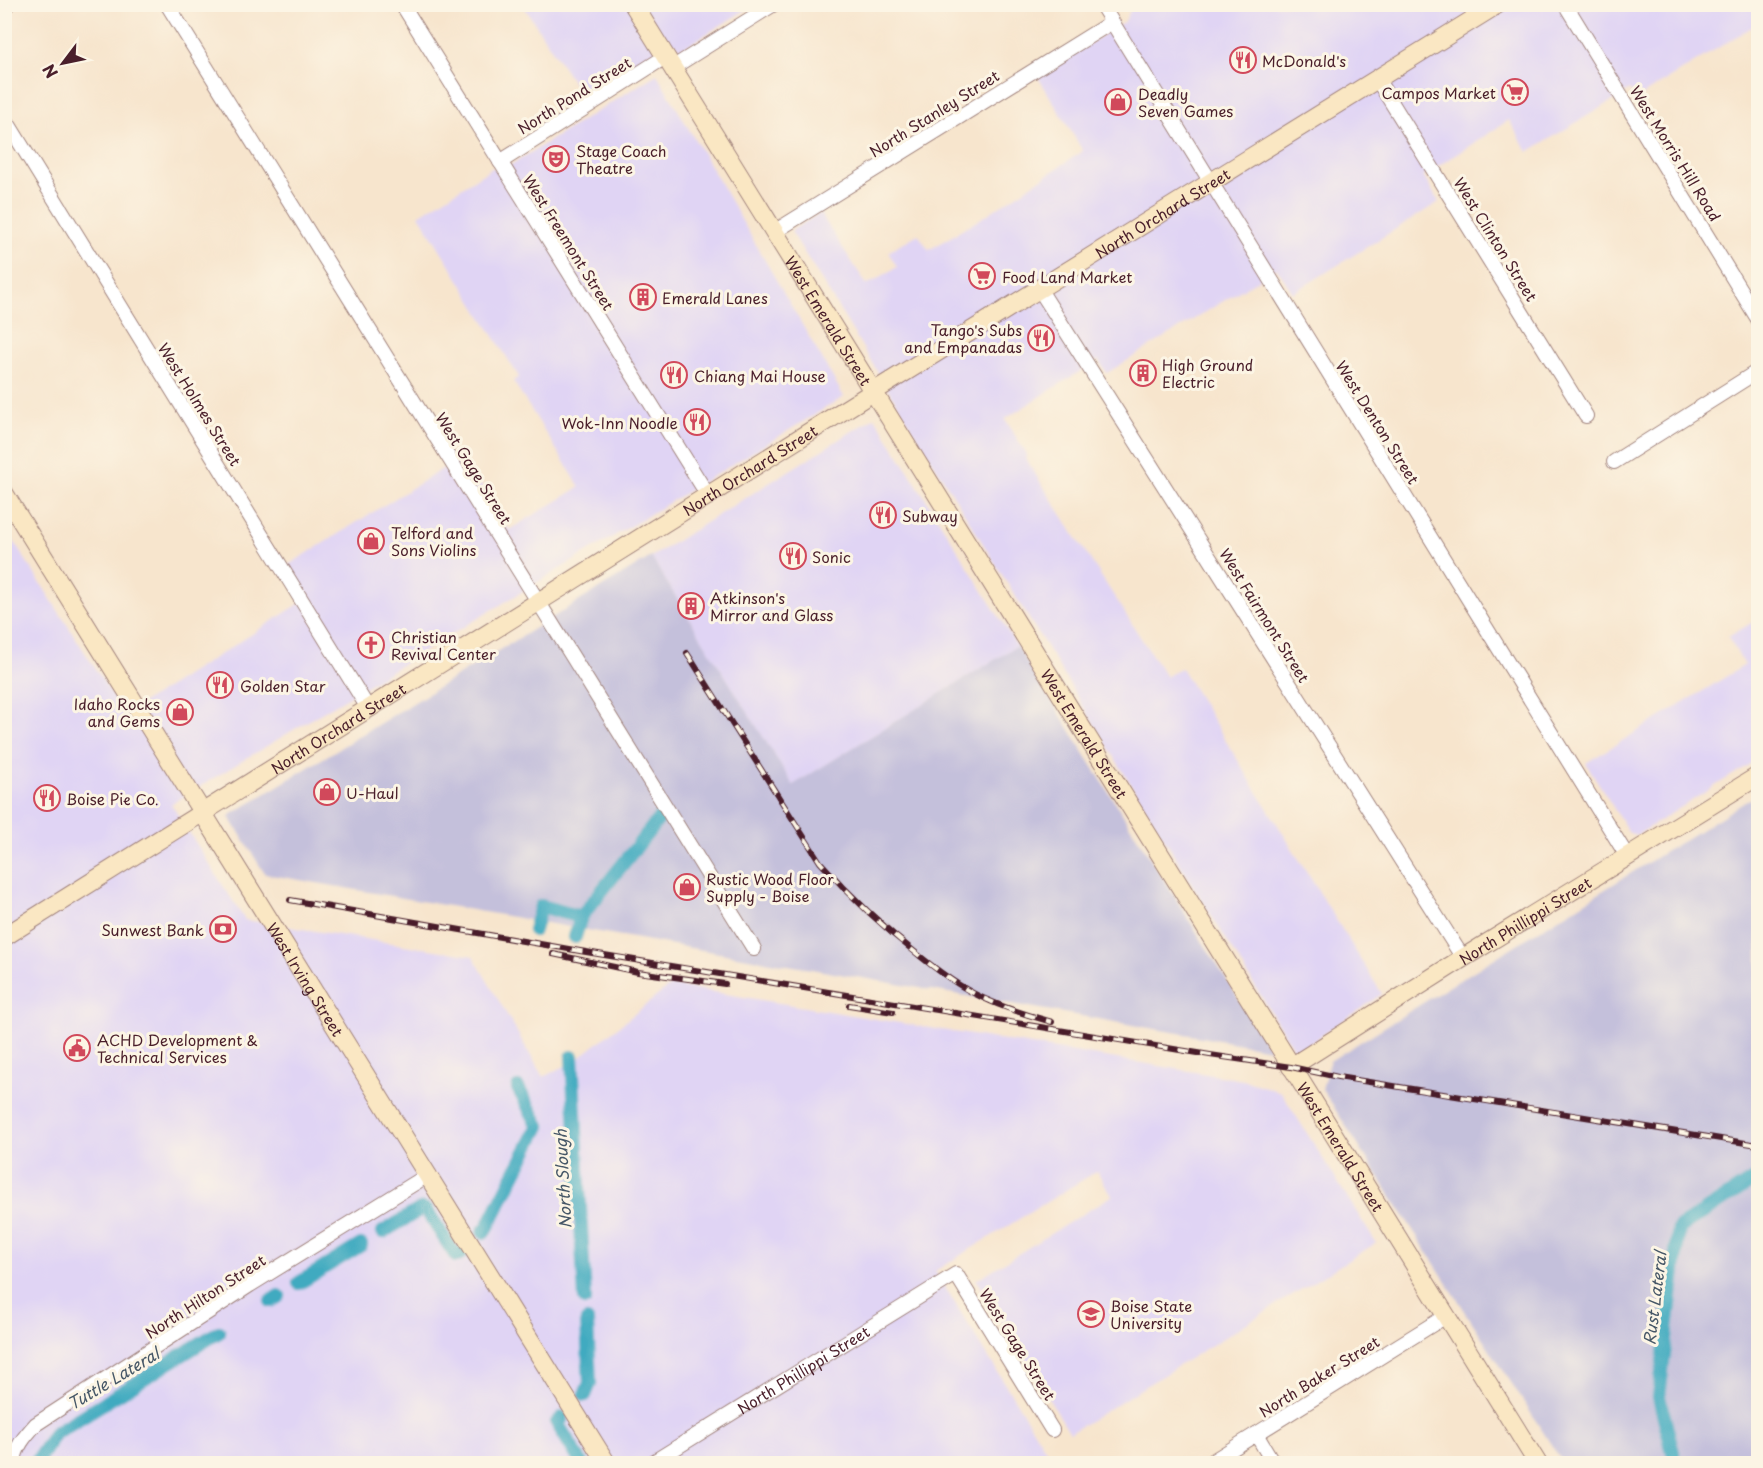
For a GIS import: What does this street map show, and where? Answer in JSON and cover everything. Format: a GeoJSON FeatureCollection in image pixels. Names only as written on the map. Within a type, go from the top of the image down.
{"type":"FeatureCollection","features":[{"type":"Feature","properties":{"kind":"street","name":"West Gage Street"},"geometry":{"type":"LineString","coordinates":[[167,4],[754,948]]}},
{"type":"Feature","properties":{"kind":"street","name":"West Freemont Street"},"geometry":{"type":"LineString","coordinates":[[402,4],[709,497]]}},
{"type":"Feature","properties":{"kind":"street","name":"West Emerald Street"},"geometry":{"type":"LineString","coordinates":[[633,4],[1538,1464]]}},
{"type":"Feature","properties":{"kind":"street","name":"North Pond Street"},"geometry":{"type":"LineString","coordinates":[[500,162],[668,62],[774,4]]}},
{"type":"Feature","properties":{"kind":"street","name":"West Denton Street"},"geometry":{"type":"LineString","coordinates":[[1101,4],[1627,856]]}},
{"type":"Feature","properties":{"kind":"street","name":"North Orchard Street"},"geometry":{"type":"LineString","coordinates":[[4,937],[709,497],[873,392],[1498,4]]}},
{"type":"Feature","properties":{"kind":"street","name":"West Morris Hill Road"},"geometry":{"type":"LineString","coordinates":[[1565,4],[1757,312]]}},
{"type":"Feature","properties":{"kind":"street","name":"North Stanley Street"},"geometry":{"type":"LineString","coordinates":[[774,232],[1112,22]]}},
{"type":"Feature","properties":{"kind":"street","name":"West Clinton Street"},"geometry":{"type":"LineString","coordinates":[[1377,79],[1586,416]]}},
{"type":"Feature","properties":{"kind":"street","name":"West Holmes Street"},"geometry":{"type":"LineString","coordinates":[[4,117],[369,708]]}},
{"type":"Feature","properties":{"kind":"street","name":"West Fairmont Street"},"geometry":{"type":"LineString","coordinates":[[1040,290],[1463,958]]}},
{"type":"Feature","properties":{"kind":"street"},"geometry":{"type":"LineString","coordinates":[[1614,462],[1758,371]]}},
{"type":"Feature","properties":{"kind":"street","name":"West Irving Street"},"geometry":{"type":"LineString","coordinates":[[4,493],[607,1464]]}},
{"type":"Feature","properties":{"kind":"street","name":"North Phillippi Street"},"geometry":{"type":"LineString","coordinates":[[1291,1067],[1758,776]]}},
{"type":"Feature","properties":{"kind":"street","name":"North Hilton Street"},"geometry":{"type":"LineString","coordinates":[[14,1461],[22,1440],[36,1425],[250,1286],[428,1175]]}},
{"type":"Feature","properties":{"kind":"street","name":"West Gage Street"},"geometry":{"type":"LineString","coordinates":[[956,1274],[1052,1430]]}},
{"type":"Feature","properties":{"kind":"street","name":"North Phillippi Street"},"geometry":{"type":"LineString","coordinates":[[650,1464],[956,1274]]}},
{"type":"Feature","properties":{"kind":"street","name":"North Baker Street"},"geometry":{"type":"LineString","coordinates":[[1208,1464],[1446,1316]]}},
{"type":"Feature","properties":{"kind":"street"},"geometry":{"type":"LineString","coordinates":[[1256,1434],[1274,1464]]}},
{"type":"Feature","properties":{"kind":"shaded area"},"geometry":{"type":"Polygon","coordinates":[[[523,5],[754,5],[680,50],[674,42],[583,98],[523,5]]]}},
{"type":"Feature","properties":{"kind":"shaded area"},"geometry":{"type":"Polygon","coordinates":[[[1133,5],[1758,5],[1758,23],[1636,99],[1630,90],[1528,152],[1509,120],[1423,176],[1439,202],[1293,293],[1277,268],[1107,373],[1098,360],[1005,419],[1027,455],[1025,458],[1166,677],[1181,668],[1382,994],[1296,1053],[791,231],[820,213],[867,285],[897,267],[888,252],[918,234],[929,250],[985,216],[1083,151],[1038,77],[1125,21],[1133,5]]]}},
{"type":"Feature","properties":{"kind":"shaded area"},"geometry":{"type":"Polygon","coordinates":[[[657,74],[844,397],[171,804],[245,920],[473,956],[543,1077],[575,1061],[671,985],[1243,1080],[1281,1092],[1376,1243],[1070,1433],[976,1280],[1112,1196],[1097,1171],[935,1271],[1054,1463],[5,1463],[4,526],[123,712],[153,697],[307,599],[287,566],[463,456],[509,530],[580,487],[513,381],[519,377],[419,215],[494,167],[498,173],[657,74]]]}},
{"type":"Feature","properties":{"kind":"shaded area"},"geometry":{"type":"Polygon","coordinates":[[[875,417],[1017,646],[793,785],[651,557],[875,417]]]}},
{"type":"Feature","properties":{"kind":"shaded area"},"geometry":{"type":"Polygon","coordinates":[[[651,557],[793,785],[1017,646],[1270,1049],[265,874],[229,816],[651,557]]]}},
{"type":"Feature","properties":{"kind":"shaded area"},"geometry":{"type":"Polygon","coordinates":[[[1758,619],[1758,759],[1637,835],[1629,833],[1586,763],[1745,665],[1728,637],[1758,619]]]}},
{"type":"Feature","properties":{"kind":"shaded area"},"geometry":{"type":"Polygon","coordinates":[[[1758,794],[1758,1463],[1563,1463],[1322,1089],[1330,1061],[1758,794]]]}},
{"type":"Feature","properties":{"kind":"waterway","name":"North Slough"},"geometry":{"type":"LineString","coordinates":[[575,937],[581,917],[661,816]]}},
{"type":"Feature","properties":{"kind":"waterway","name":"Tuttle Lateral"},"geometry":{"type":"LineString","coordinates":[[534,930],[541,906],[581,917]]}},
{"type":"Feature","properties":{"kind":"waterway","name":"North Slough"},"geometry":{"type":"LineString","coordinates":[[572,1057],[585,1299]]}},
{"type":"Feature","properties":{"kind":"waterway","name":"Tuttle Lateral"},"geometry":{"type":"LineString","coordinates":[[483,1232],[539,1126],[518,1088]]}},
{"type":"Feature","properties":{"kind":"waterway","name":"Rust Lateral"},"geometry":{"type":"LineString","coordinates":[[1676,1464],[1659,1397],[1679,1228],[1758,1177]]}},
{"type":"Feature","properties":{"kind":"waterway","name":"Tuttle Lateral"},"geometry":{"type":"LineString","coordinates":[[383,1232],[421,1209],[427,1211],[456,1256],[461,1253]]}},
{"type":"Feature","properties":{"kind":"waterway","name":"Tuttle Lateral"},"geometry":{"type":"LineString","coordinates":[[299,1283],[361,1245]]}},
{"type":"Feature","properties":{"kind":"waterway","name":"Tuttle Lateral"},"geometry":{"type":"LineString","coordinates":[[271,1301],[279,1296]]}},
{"type":"Feature","properties":{"kind":"waterway","name":"North Slough"},"geometry":{"type":"LineString","coordinates":[[585,1395],[590,1383],[587,1321]]}},
{"type":"Feature","properties":{"kind":"waterway","name":"Tuttle Lateral"},"geometry":{"type":"LineString","coordinates":[[37,1464],[55,1433],[219,1332]]}},
{"type":"Feature","properties":{"kind":"waterway","name":"North Slough"},"geometry":{"type":"LineString","coordinates":[[562,1418],[557,1423],[582,1464]]}},
{"type":"Feature","properties":{"kind":"railway"},"geometry":{"type":"LineString","coordinates":[[687,653],[820,862],[844,888],[894,935],[954,982],[998,1004],[1052,1022]]}},
{"type":"Feature","properties":{"kind":"railway"},"geometry":{"type":"LineString","coordinates":[[290,900],[580,951],[1758,1145]]}},
{"type":"Feature","properties":{"kind":"railway"},"geometry":{"type":"LineString","coordinates":[[553,954],[638,972],[725,984]]}},
{"type":"Feature","properties":{"kind":"railway"},"geometry":{"type":"LineString","coordinates":[[849,1005],[893,1012]]}},
{"type":"Feature","properties":{"kind":"place","name":"McDonald's"},"geometry":{"type":"Point","coordinates":[1243,60]}},
{"type":"Feature","properties":{"kind":"place","name":"Campos Market"},"geometry":{"type":"Point","coordinates":[1515,92]}},
{"type":"Feature","properties":{"kind":"place","name":"Deadly Seven Games"},"geometry":{"type":"Point","coordinates":[1118,102]}},
{"type":"Feature","properties":{"kind":"place","name":"Stage Coach Theatre"},"geometry":{"type":"Point","coordinates":[556,159]}},
{"type":"Feature","properties":{"kind":"place","name":"Food Land Market"},"geometry":{"type":"Point","coordinates":[982,276]}},
{"type":"Feature","properties":{"kind":"place","name":"Emerald Lanes"},"geometry":{"type":"Point","coordinates":[643,297]}},
{"type":"Feature","properties":{"kind":"place","name":"Tango's Subs and Empanadas"},"geometry":{"type":"Point","coordinates":[1041,338]}},
{"type":"Feature","properties":{"kind":"place","name":"High Ground Electric"},"geometry":{"type":"Point","coordinates":[1143,373]}},
{"type":"Feature","properties":{"kind":"place","name":"Chiang Mai House"},"geometry":{"type":"Point","coordinates":[674,375]}},
{"type":"Feature","properties":{"kind":"place","name":"Wok-Inn Noodle"},"geometry":{"type":"Point","coordinates":[697,422]}},
{"type":"Feature","properties":{"kind":"place","name":"Subway"},"geometry":{"type":"Point","coordinates":[883,515]}},
{"type":"Feature","properties":{"kind":"place","name":"Telford and Sons Violins"},"geometry":{"type":"Point","coordinates":[371,541]}},
{"type":"Feature","properties":{"kind":"place","name":"Sonic"},"geometry":{"type":"Point","coordinates":[793,556]}},
{"type":"Feature","properties":{"kind":"place","name":"Atkinson's Mirror and Glass"},"geometry":{"type":"Point","coordinates":[691,606]}},
{"type":"Feature","properties":{"kind":"place","name":"Christian Revival Center"},"geometry":{"type":"Point","coordinates":[371,645]}},
{"type":"Feature","properties":{"kind":"place","name":"Golden Star"},"geometry":{"type":"Point","coordinates":[220,685]}},
{"type":"Feature","properties":{"kind":"place","name":"Idaho Rocks and Gems"},"geometry":{"type":"Point","coordinates":[180,712]}},
{"type":"Feature","properties":{"kind":"place","name":"U-Haul"},"geometry":{"type":"Point","coordinates":[327,792]}},
{"type":"Feature","properties":{"kind":"place","name":"Boise Pie Co."},"geometry":{"type":"Point","coordinates":[47,798]}},
{"type":"Feature","properties":{"kind":"place","name":"Rustic Wood Floor Supply - Boise"},"geometry":{"type":"Point","coordinates":[687,887]}},
{"type":"Feature","properties":{"kind":"place","name":"Sunwest Bank"},"geometry":{"type":"Point","coordinates":[223,929]}},
{"type":"Feature","properties":{"kind":"place","name":"ACHD Development & Technical Services"},"geometry":{"type":"Point","coordinates":[77,1048]}},
{"type":"Feature","properties":{"kind":"place","name":"Boise State University"},"geometry":{"type":"Point","coordinates":[1091,1314]}}]}
